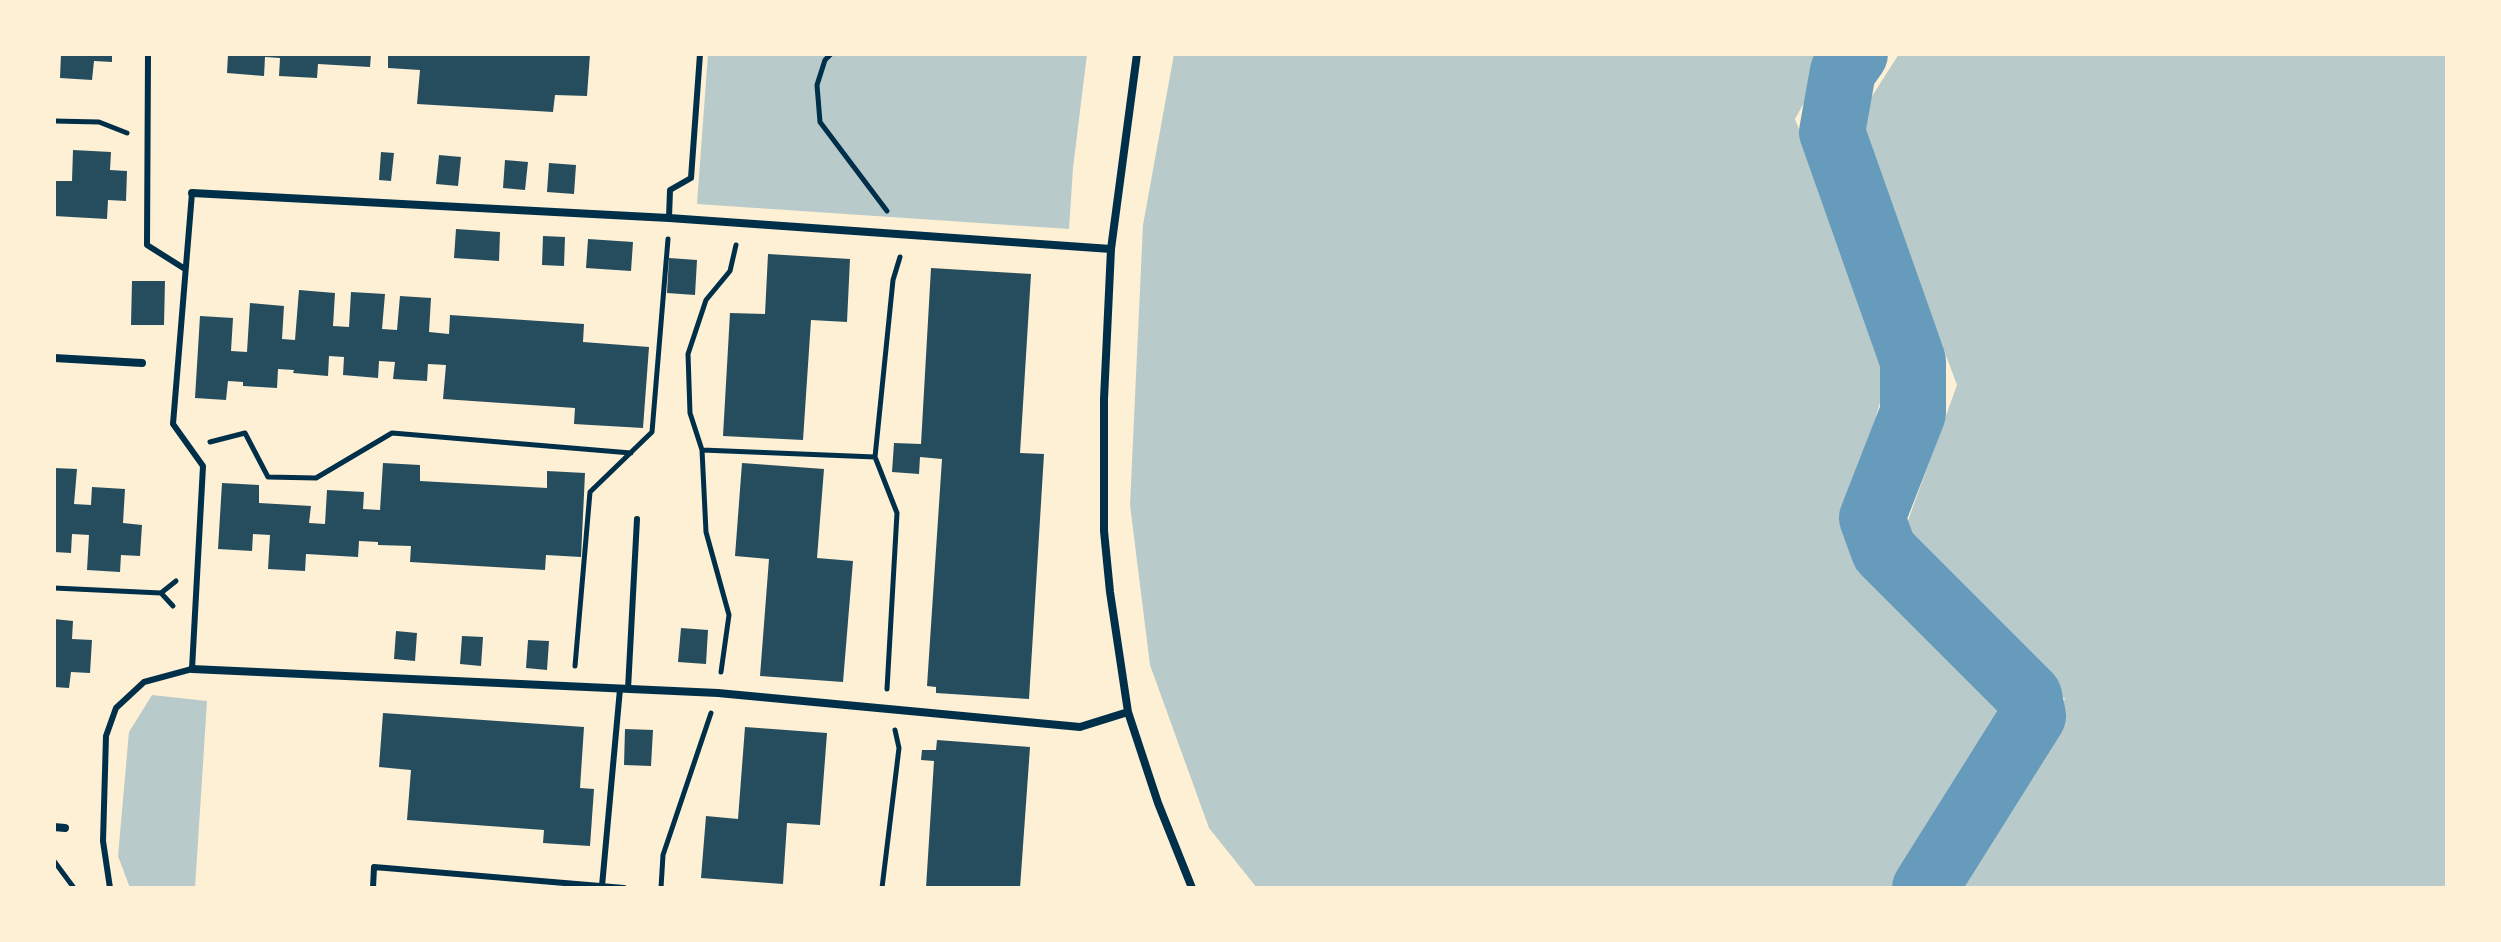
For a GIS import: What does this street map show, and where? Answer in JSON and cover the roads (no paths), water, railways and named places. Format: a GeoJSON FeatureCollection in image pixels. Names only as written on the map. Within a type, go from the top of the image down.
{"type":"FeatureCollection","features":[{"type":"Feature","properties":{"kind":"street"},"geometry":{"type":"LineString","coordinates":[[1137,54],[1111,249],[1104,399],[1104,531],[1128,712],[1158,803],[1192,888]]}},
{"type":"Feature","properties":{"kind":"street"},"geometry":{"type":"LineString","coordinates":[[192,193],[669,218],[1111,249]]}},
{"type":"Feature","properties":{"kind":"street"},"geometry":{"type":"LineString","coordinates":[[54,358],[142,363]]}},
{"type":"Feature","properties":{"kind":"street"},"geometry":{"type":"LineString","coordinates":[[192,669],[718,693],[1080,727],[1128,712]]}},
{"type":"Feature","properties":{"kind":"street"},"geometry":{"type":"LineString","coordinates":[[54,827],[65,828]]}},
{"type":"Feature","properties":{"kind":"lane"},"geometry":{"type":"LineString","coordinates":[[148,54],[147,245],[185,269]]}},
{"type":"Feature","properties":{"kind":"lane"},"geometry":{"type":"LineString","coordinates":[[669,218],[670,190],[691,178],[700,54]]}},
{"type":"Feature","properties":{"kind":"lane"},"geometry":{"type":"LineString","coordinates":[[110,888],[103,841],[106,736],[116,708],[144,682],[192,669],[203,466],[173,424],[192,193]]}},
{"type":"Feature","properties":{"kind":"lane"},"geometry":{"type":"LineString","coordinates":[[602,886],[624,689],[637,519]]}},
{"type":"Feature","properties":{"kind":"lane"},"geometry":{"type":"LineString","coordinates":[[373,888],[374,867],[624,888]]}},
{"type":"Feature","properties":{"kind":"waterway"},"geometry":{"type":"LineString","coordinates":[[1855,54],[1843,71],[1832,132],[1913,361],[1913,413],[1872,518],[1884,551],[2029,696],[2033,716],[1925,888]]}}]}
